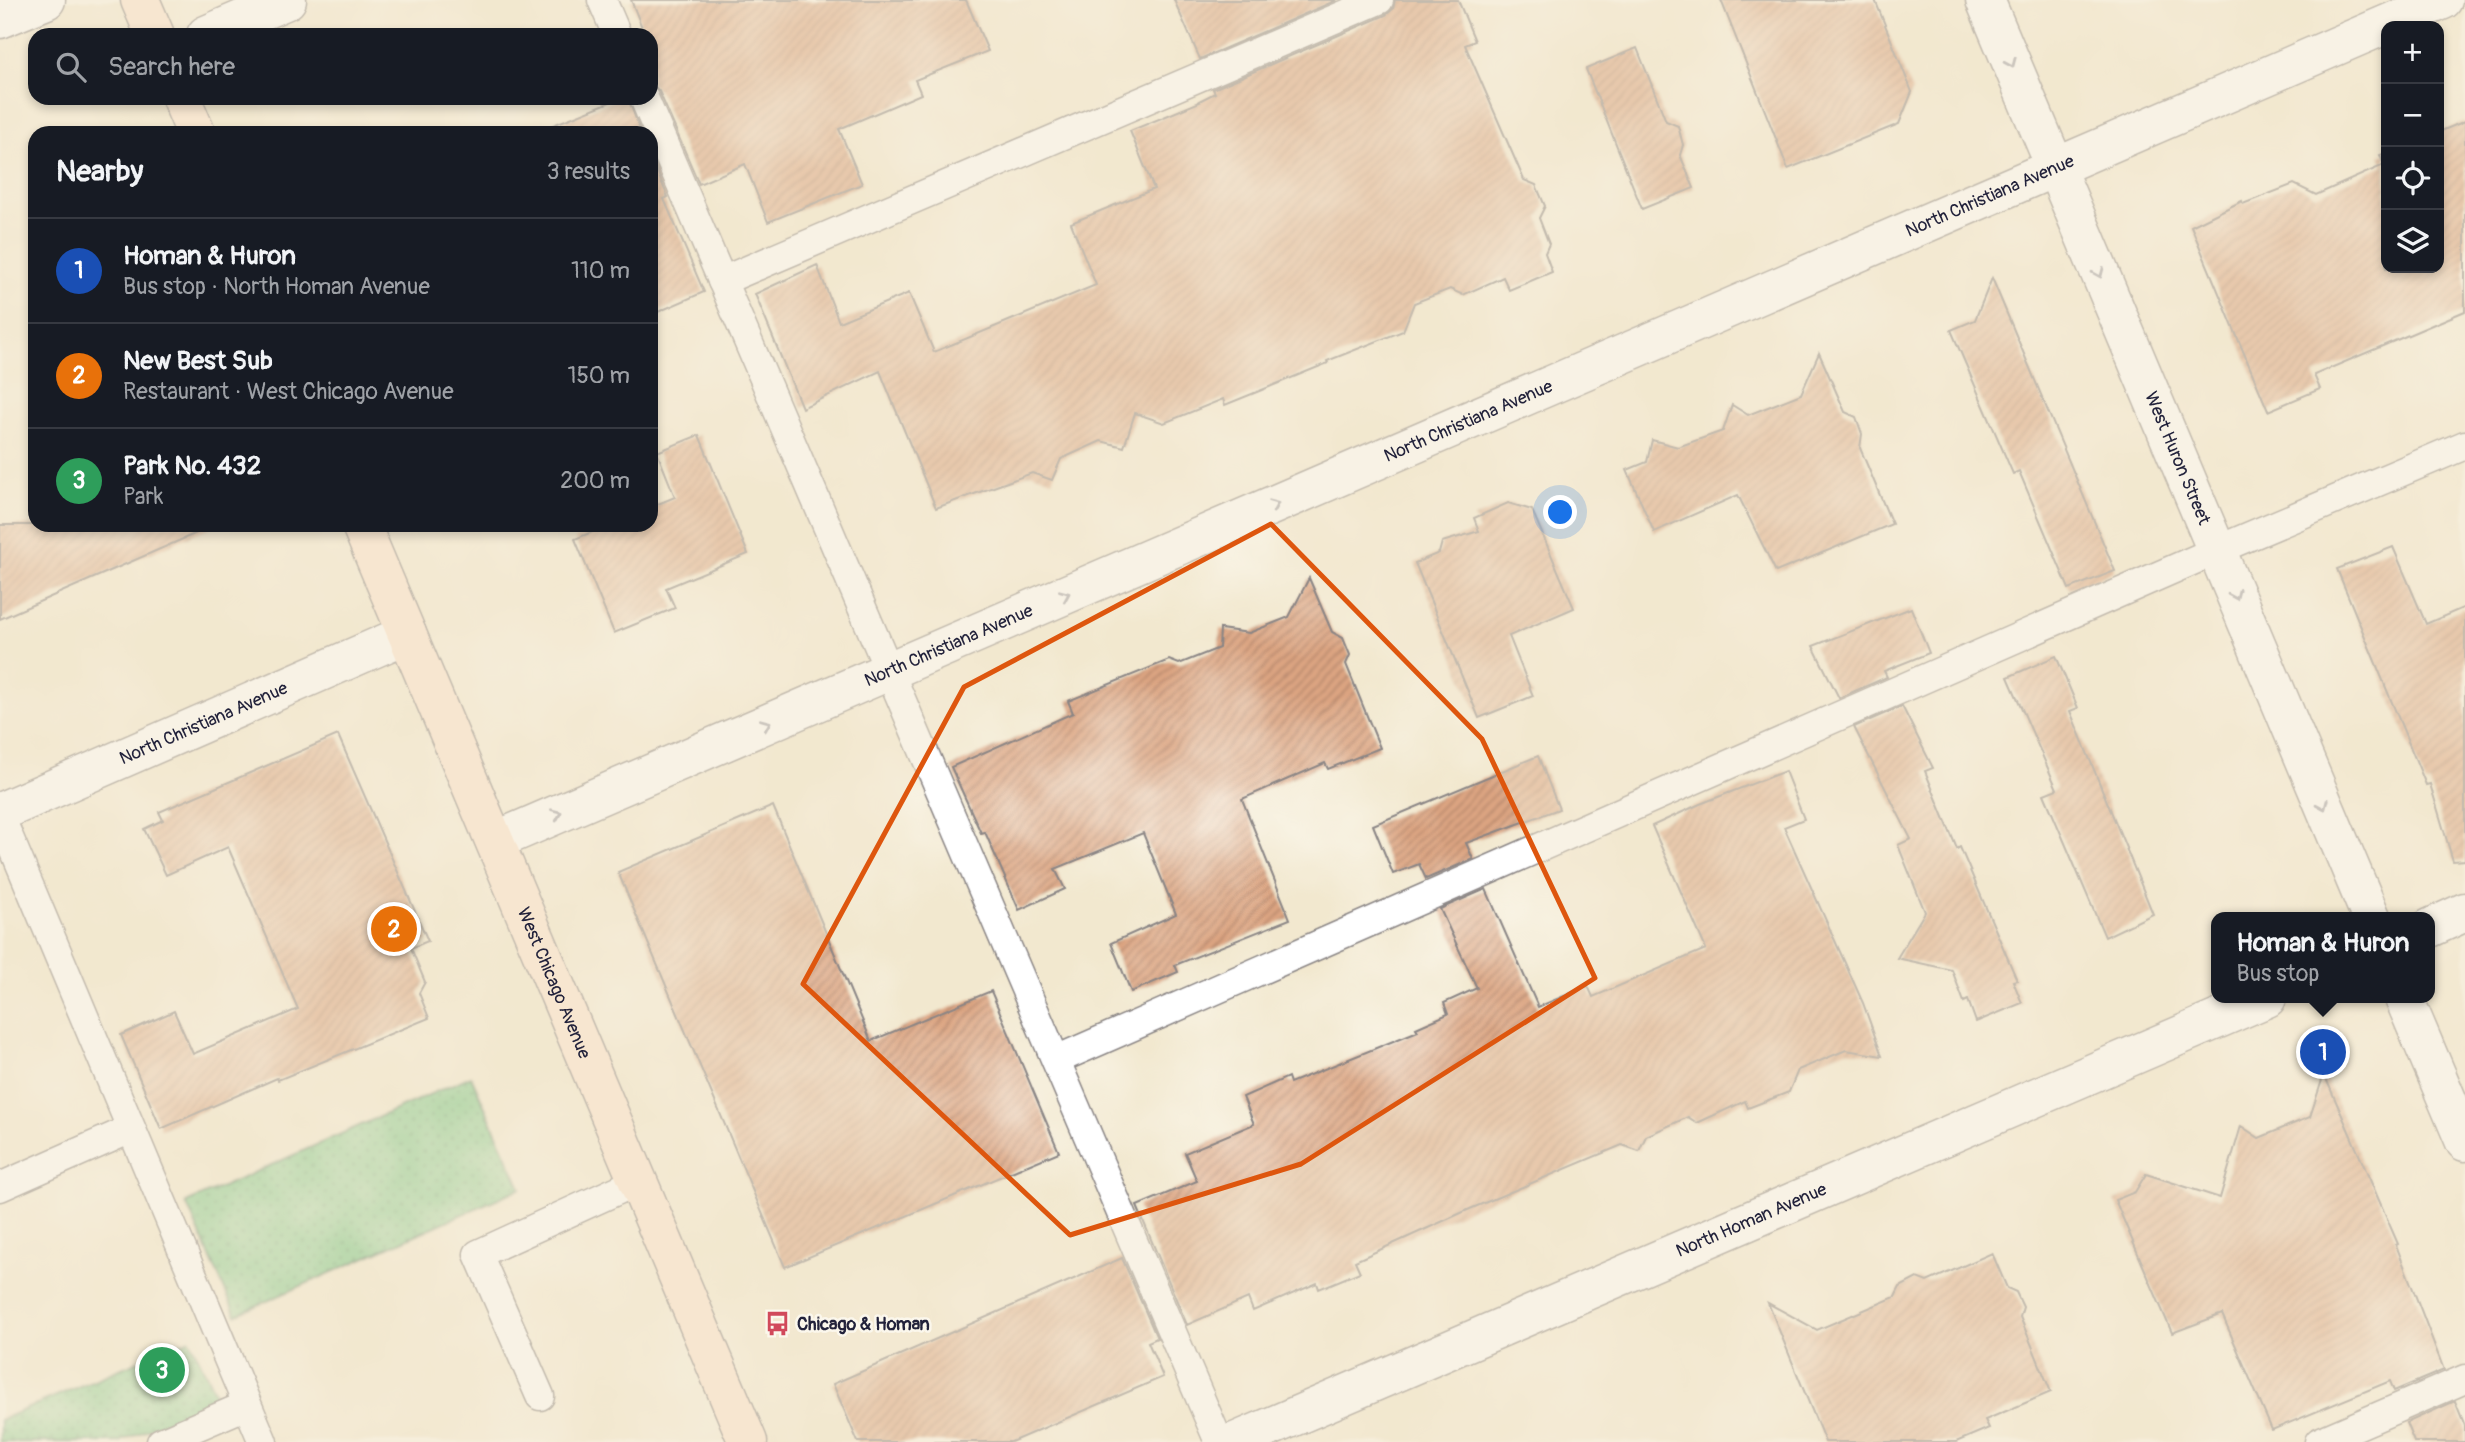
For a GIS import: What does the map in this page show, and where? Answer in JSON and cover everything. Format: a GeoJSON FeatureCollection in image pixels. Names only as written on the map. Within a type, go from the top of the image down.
{"type":"FeatureCollection","features":[{"type":"Feature","properties":{"kind":"main road"},"geometry":{"type":"LineString","coordinates":[[140,0],[152,28]]}},
{"type":"Feature","properties":{"kind":"main road"},"geometry":{"type":"LineString","coordinates":[[184,105],[193,126]]}},
{"type":"Feature","properties":{"kind":"main road","name":"West Chicago Avenue"},"geometry":{"type":"LineString","coordinates":[[364,532],[748,1442]]}},
{"type":"Feature","properties":{"kind":"street"},"geometry":{"type":"LineString","coordinates":[[0,19],[46,0]]}},
{"type":"Feature","properties":{"kind":"street"},"geometry":{"type":"LineString","coordinates":[[222,28],[287,0]]}},
{"type":"Feature","properties":{"kind":"street","name":"West Huron Street"},"geometry":{"type":"LineString","coordinates":[[1985,0],[2369,912]]}},
{"type":"Feature","properties":{"kind":"street","name":"North Christiana Avenue"},"geometry":{"type":"LineString","coordinates":[[495,841],[2443,0]]}},
{"type":"Feature","properties":{"kind":"street","name":"North Christiana Avenue"},"geometry":{"type":"LineString","coordinates":[[0,814],[407,634]]}},
{"type":"Feature","properties":{"kind":"street"},"geometry":{"type":"LineString","coordinates":[[2435,926],[2465,912]]}},
{"type":"Feature","properties":{"kind":"street","name":"North Homan Avenue"},"geometry":{"type":"LineString","coordinates":[[1235,1442],[2255,1003]]}},
{"type":"Feature","properties":{"kind":"street"},"geometry":{"type":"LineString","coordinates":[[2406,1003],[2465,1142]]}},
{"type":"Feature","properties":{"kind":"lane"},"geometry":{"type":"LineString","coordinates":[[602,0],[614,28]]}},
{"type":"Feature","properties":{"kind":"lane"},"geometry":{"type":"LineString","coordinates":[[722,281],[1379,0]]}},
{"type":"Feature","properties":{"kind":"lane"},"geometry":{"type":"LineString","coordinates":[[647,105],[656,126]]}},
{"type":"Feature","properties":{"kind":"lane"},"geometry":{"type":"LineString","coordinates":[[658,131],[1219,1442]]}},
{"type":"Feature","properties":{"kind":"lane"},"geometry":{"type":"LineString","coordinates":[[1056,1060],[2217,550],[2465,445]]}},
{"type":"Feature","properties":{"kind":"lane"},"geometry":{"type":"LineString","coordinates":[[0,814],[262,1442]]}},
{"type":"Feature","properties":{"kind":"lane"},"geometry":{"type":"LineString","coordinates":[[0,1187],[131,1129]]}},
{"type":"Feature","properties":{"kind":"lane"},"geometry":{"type":"LineString","coordinates":[[540,1396],[478,1254],[638,1181]]}},
{"type":"Feature","properties":{"kind":"lane"},"geometry":{"type":"LineString","coordinates":[[2319,1442],[2465,1379]]}},
{"type":"Feature","properties":{"kind":"lane"},"geometry":{"type":"LineString","coordinates":[[161,1442],[247,1405]]}},
{"type":"Feature","properties":{"kind":"highlighted area"},"geometry":{"type":"Polygon","coordinates":[[[1271,524],[1482,739],[1595,978],[1301,1164],[1070,1235],[803,984],[964,687],[1271,524]]]}},
{"type":"Feature","properties":{"kind":"green space"},"geometry":{"type":"Polygon","coordinates":[[[471,1076],[521,1188],[236,1315],[186,1203],[471,1076]]]}},
{"type":"Feature","properties":{"kind":"green space"},"geometry":{"type":"Polygon","coordinates":[[[190,1339],[218,1400],[119,1442],[0,1442],[0,1420],[190,1339]]]}},
{"type":"Feature","properties":{"kind":"building"},"geometry":{"type":"Polygon","coordinates":[[[631,0],[966,0],[988,51],[915,80],[921,94],[839,129],[862,184],[768,222],[745,164],[699,184],[658,90],[658,28],[642,28],[631,0]]]}},
{"type":"Feature","properties":{"kind":"building"},"geometry":{"type":"Polygon","coordinates":[[[1174,0],[1337,0],[1200,59],[1174,0]]]}},
{"type":"Feature","properties":{"kind":"building"},"geometry":{"type":"Polygon","coordinates":[[[1395,0],[1458,0],[1475,41],[1465,45],[1524,180],[1536,185],[1545,206],[1539,218],[1549,244],[1545,253],[1552,272],[1509,290],[1503,277],[1463,295],[1450,289],[1414,303],[1403,331],[1327,361],[1328,363],[1225,405],[1223,399],[1164,423],[1135,413],[1124,447],[1101,441],[1061,459],[1052,480],[1032,473],[936,508],[880,371],[802,408],[755,294],[817,265],[839,322],[909,293],[934,352],[1096,285],[1071,223],[1154,189],[1130,131],[1200,102],[1215,93],[1213,89],[1386,15],[1393,9],[1395,0]]]}},
{"type":"Feature","properties":{"kind":"building"},"geometry":{"type":"Polygon","coordinates":[[[1721,0],[1875,0],[1912,92],[1899,124],[1788,169],[1721,0]]]}},
{"type":"Feature","properties":{"kind":"building"},"geometry":{"type":"Polygon","coordinates":[[[1637,48],[1666,121],[1678,126],[1683,145],[1680,155],[1694,188],[1642,209],[1586,69],[1637,48]]]}},
{"type":"Feature","properties":{"kind":"building"},"geometry":{"type":"Polygon","coordinates":[[[603,105],[631,105],[638,126],[550,126],[603,105]]]}},
{"type":"Feature","properties":{"kind":"building"},"geometry":{"type":"Polygon","coordinates":[[[2465,121],[2465,311],[2314,375],[2320,389],[2268,411],[2191,226],[2242,201],[2243,204],[2294,184],[2316,195],[2381,166],[2381,273],[2444,273],[2444,130],[2465,121]]]}},
{"type":"Feature","properties":{"kind":"building"},"geometry":{"type":"Polygon","coordinates":[[[658,173],[668,197],[664,199],[704,292],[658,312],[658,173]]]}},
{"type":"Feature","properties":{"kind":"building"},"geometry":{"type":"Polygon","coordinates":[[[1992,278],[2115,571],[2069,589],[2019,471],[2013,474],[1951,330],[1975,320],[1992,278]]]}},
{"type":"Feature","properties":{"kind":"building"},"geometry":{"type":"Polygon","coordinates":[[[1819,353],[1845,412],[1856,417],[1862,434],[1860,448],[1892,524],[1776,572],[1738,495],[1654,532],[1627,470],[1647,462],[1652,440],[1678,447],[1723,431],[1732,405],[1748,415],[1801,394],[1819,353]]]}},
{"type":"Feature","properties":{"kind":"building"},"geometry":{"type":"Polygon","coordinates":[[[699,435],[748,554],[666,588],[675,608],[614,633],[575,539],[592,532],[658,532],[658,504],[675,497],[658,452],[699,435]]]}},
{"type":"Feature","properties":{"kind":"building"},"geometry":{"type":"Polygon","coordinates":[[[1508,503],[1532,510],[1574,608],[1509,636],[1533,696],[1479,718],[1415,563],[1439,553],[1442,542],[1479,531],[1474,518],[1508,503]]]}},
{"type":"Feature","properties":{"kind":"building"},"geometry":{"type":"Polygon","coordinates":[[[0,525],[28,525],[28,532],[199,532],[0,619],[0,525]]]}},
{"type":"Feature","properties":{"kind":"building"},"geometry":{"type":"Polygon","coordinates":[[[2393,547],[2426,624],[2465,607],[2465,860],[2453,861],[2430,784],[2426,785],[2337,569],[2393,547]]]}},
{"type":"Feature","properties":{"kind":"building"},"geometry":{"type":"Polygon","coordinates":[[[1309,578],[1332,632],[1343,638],[1350,655],[1346,664],[1380,748],[1328,769],[1325,763],[1242,799],[1290,919],[1175,965],[1178,972],[1131,992],[1111,943],[1176,914],[1143,833],[1055,869],[1065,889],[1019,910],[985,832],[981,833],[951,767],[1073,713],[1068,701],[1169,660],[1179,664],[1219,648],[1220,629],[1249,633],[1289,617],[1309,578]]]}},
{"type":"Feature","properties":{"kind":"building"},"geometry":{"type":"Polygon","coordinates":[[[1911,608],[1929,653],[1884,671],[1887,677],[1839,698],[1813,646],[1911,608]]]}},
{"type":"Feature","properties":{"kind":"building"},"geometry":{"type":"Polygon","coordinates":[[[2056,656],[2078,708],[2070,711],[2153,914],[2105,937],[2044,794],[2057,789],[2008,677],[2056,656]]]}},
{"type":"Feature","properties":{"kind":"building"},"geometry":{"type":"Polygon","coordinates":[[[1902,706],[1933,768],[1925,771],[1957,849],[1960,847],[2017,980],[2013,981],[2022,1003],[1976,1022],[1968,1000],[1964,1002],[1952,970],[1897,958],[1925,912],[1898,845],[1911,839],[1854,727],[1902,706]]]}},
{"type":"Feature","properties":{"kind":"building"},"geometry":{"type":"Polygon","coordinates":[[[338,735],[428,941],[411,948],[425,982],[419,993],[429,1018],[278,1080],[277,1078],[161,1129],[121,1035],[174,1011],[193,1054],[298,1009],[228,847],[166,875],[144,829],[163,820],[159,812],[338,735]]]}},
{"type":"Feature","properties":{"kind":"building"},"geometry":{"type":"Polygon","coordinates":[[[1538,756],[1559,809],[1466,843],[1473,859],[1426,879],[1419,864],[1393,874],[1373,825],[1538,756]]]}},
{"type":"Feature","properties":{"kind":"building"},"geometry":{"type":"Polygon","coordinates":[[[1785,771],[1804,819],[1784,827],[1863,1003],[1882,1056],[1846,1050],[1798,1070],[1789,1092],[1748,1108],[1745,1101],[1697,1123],[1688,1117],[1646,1136],[1639,1151],[1622,1145],[1355,1261],[1360,1272],[1319,1289],[1317,1283],[1253,1311],[1248,1298],[1187,1325],[1137,1206],[1197,1181],[1185,1153],[1254,1124],[1243,1097],[1288,1077],[1290,1083],[1418,1031],[1416,1028],[1448,1014],[1444,1003],[1477,988],[1440,909],[1486,889],[1538,1007],[1588,986],[1593,997],[1706,949],[1652,826],[1785,771]]]}},
{"type":"Feature","properties":{"kind":"building"},"geometry":{"type":"Polygon","coordinates":[[[773,806],[871,1041],[991,991],[1059,1152],[785,1267],[618,872],[773,806]]]}},
{"type":"Feature","properties":{"kind":"building"},"geometry":{"type":"Polygon","coordinates":[[[2324,1074],[2398,1244],[2396,1245],[2444,1370],[2394,1391],[2390,1381],[2272,1430],[2222,1314],[2172,1333],[2115,1200],[2135,1192],[2146,1174],[2220,1198],[2241,1126],[2259,1138],[2310,1117],[2324,1074]]]}},
{"type":"Feature","properties":{"kind":"building"},"geometry":{"type":"Polygon","coordinates":[[[1992,1253],[2007,1288],[2016,1292],[2023,1307],[2020,1317],[2051,1392],[1985,1420],[1989,1428],[1956,1442],[1825,1442],[1768,1303],[1817,1330],[1895,1297],[1900,1287],[1917,1278],[1927,1282],[1992,1253]]]}},
{"type":"Feature","properties":{"kind":"building"},"geometry":{"type":"Polygon","coordinates":[[[1122,1258],[1157,1338],[1148,1342],[1163,1377],[1011,1442],[858,1442],[833,1384],[1122,1258]]]}},
{"type":"Feature","properties":{"kind":"building"},"geometry":{"type":"Polygon","coordinates":[[[2455,1401],[2465,1426],[2465,1442],[2414,1442],[2406,1423],[2455,1401]]]}},
{"type":"Feature","properties":{"kind":"place","name":"New Best Sub"},"geometry":{"type":"Point","coordinates":[394,929]}},
{"type":"Feature","properties":{"kind":"place","name":"Homan & Huron"},"geometry":{"type":"Point","coordinates":[2323,1052]}},
{"type":"Feature","properties":{"kind":"place","name":"Chicago & Homan"},"geometry":{"type":"Point","coordinates":[777,1324]}},
{"type":"Feature","properties":{"kind":"place","name":"Park No. 432"},"geometry":{"type":"Point","coordinates":[162,1370]}}]}
